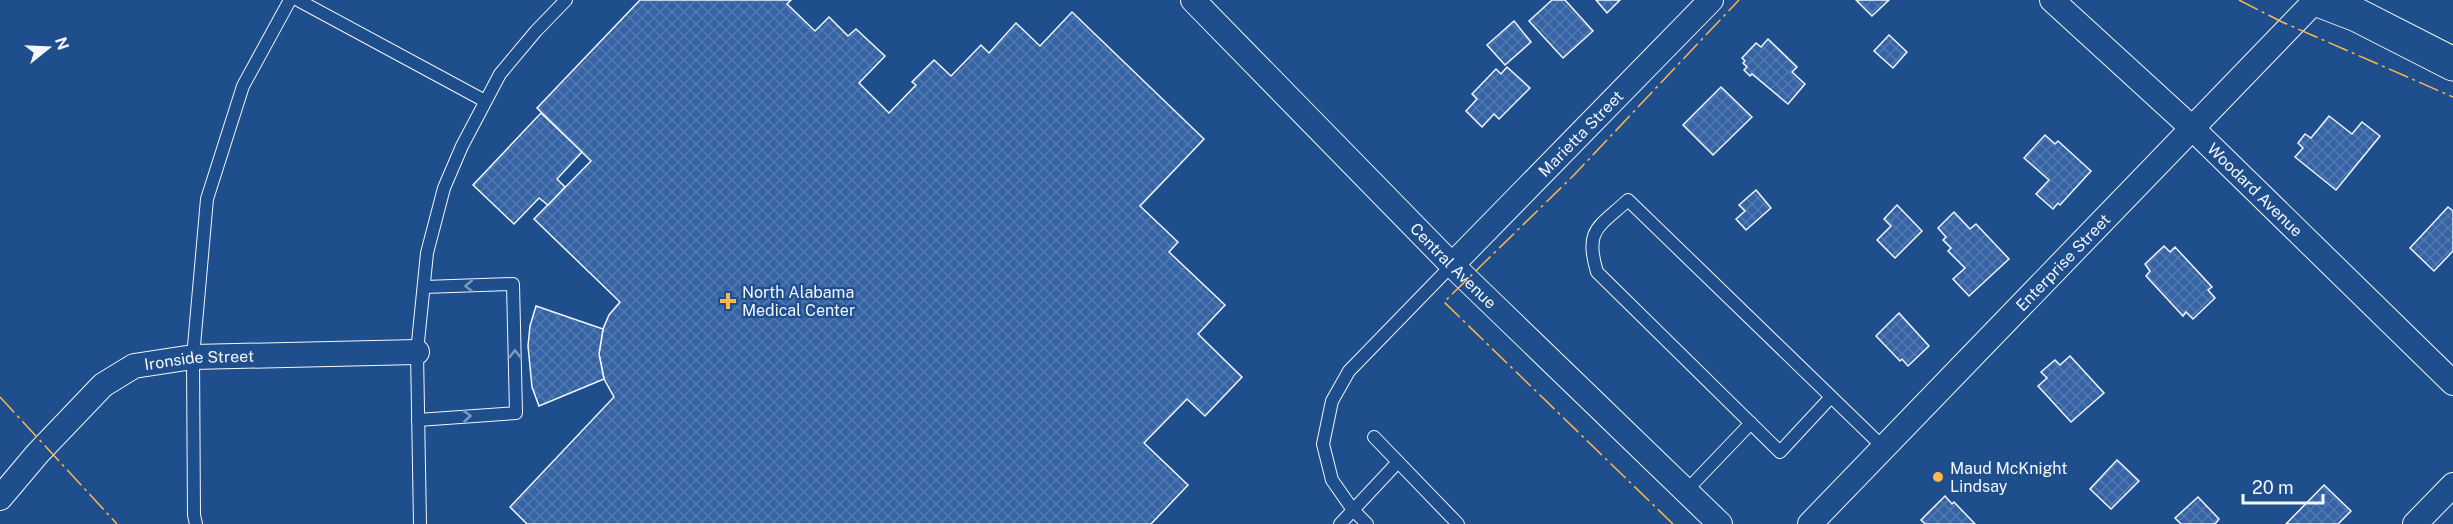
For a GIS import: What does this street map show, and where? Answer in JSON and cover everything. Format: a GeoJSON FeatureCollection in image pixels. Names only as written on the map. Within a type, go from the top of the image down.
{"type":"FeatureCollection","features":[{"type":"Feature","properties":{"kind":"main road"},"geometry":{"type":"LineString","coordinates":[[2317,0],[2356,15],[2453,64]]}},
{"type":"Feature","properties":{"kind":"street","name":"Central Avenue"},"geometry":{"type":"LineString","coordinates":[[1193,0],[1452,265],[1720,524]]}},
{"type":"Feature","properties":{"kind":"street","name":"Marietta Street"},"geometry":{"type":"LineString","coordinates":[[1452,265],[1711,0]]}},
{"type":"Feature","properties":{"kind":"street","name":"Woodard Avenue"},"geometry":{"type":"LineString","coordinates":[[2052,0],[2192,128],[2453,383]]}},
{"type":"Feature","properties":{"kind":"street","name":"Enterprise Street"},"geometry":{"type":"LineString","coordinates":[[1810,524],[2317,0]]}},
{"type":"Feature","properties":{"kind":"street","name":"Ironside Street"},"geometry":{"type":"LineString","coordinates":[[0,498],[38,453],[102,385],[134,366],[193,357],[417,352]]}},
{"type":"Feature","properties":{"kind":"street"},"geometry":{"type":"LineString","coordinates":[[2415,524],[2453,485]]}},
{"type":"Feature","properties":{"kind":"lane"},"geometry":{"type":"LineString","coordinates":[[196,524],[194,515],[193,357],[207,199],[243,86],[290,0]]}},
{"type":"Feature","properties":{"kind":"lane"},"geometry":{"type":"LineString","coordinates":[[298,0],[485,101]]}},
{"type":"Feature","properties":{"kind":"lane"},"geometry":{"type":"LineString","coordinates":[[420,524],[417,352],[428,253],[444,189],[462,146],[500,74],[566,0]]}},
{"type":"Feature","properties":{"kind":"lane"},"geometry":{"type":"LineString","coordinates":[[1831,397],[1780,452],[1598,272],[1591,250],[1595,231],[1628,200],[1884,448]]}},
{"type":"Feature","properties":{"kind":"lane"},"geometry":{"type":"LineString","coordinates":[[1367,524],[1353,510],[1332,480],[1323,444],[1332,401],[1348,371],[1452,265]]}},
{"type":"Feature","properties":{"kind":"lane"},"geometry":{"type":"LineString","coordinates":[[418,420],[516,413],[513,284],[424,287]]}},
{"type":"Feature","properties":{"kind":"lane"},"geometry":{"type":"LineString","coordinates":[[1686,491],[1751,423]]}},
{"type":"Feature","properties":{"kind":"lane"},"geometry":{"type":"LineString","coordinates":[[1374,437],[1458,524]]}},
{"type":"Feature","properties":{"kind":"lane"},"geometry":{"type":"LineString","coordinates":[[1340,524],[1398,462]]}},
{"type":"Feature","properties":{"kind":"building"},"geometry":{"type":"Polygon","coordinates":[[[640,0],[791,0],[787,4],[815,31],[829,17],[848,36],[856,29],[885,56],[859,83],[889,113],[916,85],[912,82],[934,60],[951,76],[981,45],[989,53],[1016,23],[1040,46],[1072,12],[1204,139],[1140,206],[1178,242],[1169,252],[1225,305],[1198,334],[1242,377],[1205,416],[1187,399],[1144,443],[1188,485],[1151,524],[527,524],[510,507],[614,397],[604,379],[599,354],[603,329],[609,315],[620,302],[534,219],[591,161],[537,108],[640,0]]]}},
{"type":"Feature","properties":{"kind":"building"},"geometry":{"type":"Polygon","coordinates":[[[1552,0],[1565,0],[1593,31],[1563,58],[1529,21],[1552,0]]]}},
{"type":"Feature","properties":{"kind":"building"},"geometry":{"type":"Polygon","coordinates":[[[1596,0],[1620,0],[1607,13],[1596,0]]]}},
{"type":"Feature","properties":{"kind":"building"},"geometry":{"type":"Polygon","coordinates":[[[1856,0],[1889,0],[1872,16],[1856,0]]]}},
{"type":"Feature","properties":{"kind":"building"},"geometry":{"type":"Polygon","coordinates":[[[1514,21],[1531,42],[1505,65],[1487,45],[1514,21]]]}},
{"type":"Feature","properties":{"kind":"building"},"geometry":{"type":"Polygon","coordinates":[[[1889,35],[1907,52],[1893,68],[1874,51],[1889,35]]]}},
{"type":"Feature","properties":{"kind":"building"},"geometry":{"type":"Polygon","coordinates":[[[1768,39],[1797,67],[1792,72],[1805,84],[1788,104],[1744,70],[1747,67],[1742,58],[1756,43],[1761,47],[1768,39]]]}},
{"type":"Feature","properties":{"kind":"building"},"geometry":{"type":"Polygon","coordinates":[[[1507,67],[1530,88],[1499,119],[1494,114],[1482,127],[1466,111],[1477,99],[1472,94],[1496,69],[1501,74],[1507,67]]]}},
{"type":"Feature","properties":{"kind":"building"},"geometry":{"type":"Polygon","coordinates":[[[1721,87],[1752,117],[1713,155],[1683,125],[1721,87]]]}},
{"type":"Feature","properties":{"kind":"building"},"geometry":{"type":"Polygon","coordinates":[[[541,113],[582,152],[557,179],[565,187],[548,205],[539,198],[514,224],[473,185],[541,113]]]}},
{"type":"Feature","properties":{"kind":"building"},"geometry":{"type":"Polygon","coordinates":[[[2329,116],[2352,134],[2362,122],[2380,136],[2336,190],[2295,157],[2303,148],[2298,143],[2305,134],[2311,138],[2329,116]]]}},
{"type":"Feature","properties":{"kind":"building"},"geometry":{"type":"Polygon","coordinates":[[[2045,135],[2055,144],[2058,141],[2091,171],[2060,205],[2058,203],[2053,209],[2036,194],[2049,180],[2024,158],[2045,135]]]}},
{"type":"Feature","properties":{"kind":"building"},"geometry":{"type":"Polygon","coordinates":[[[1756,190],[1771,208],[1746,230],[1736,219],[1745,211],[1739,205],[1756,190]]]}},
{"type":"Feature","properties":{"kind":"building"},"geometry":{"type":"Polygon","coordinates":[[[1897,205],[1922,231],[1895,258],[1877,240],[1891,226],[1884,219],[1897,205]]]}},
{"type":"Feature","properties":{"kind":"building"},"geometry":{"type":"Polygon","coordinates":[[[2448,207],[2453,211],[2453,251],[2434,271],[2410,248],[2448,207]]]}},
{"type":"Feature","properties":{"kind":"building"},"geometry":{"type":"Polygon","coordinates":[[[1954,212],[1970,229],[1976,224],[2009,259],[1969,296],[1953,279],[1965,268],[1948,251],[1951,248],[1943,240],[1946,237],[1938,228],[1954,212]]]}},
{"type":"Feature","properties":{"kind":"building"},"geometry":{"type":"Polygon","coordinates":[[[2164,246],[2170,252],[2175,247],[2212,287],[2208,290],[2215,298],[2193,319],[2186,312],[2183,316],[2146,276],[2150,271],[2145,264],[2164,246]]]}},
{"type":"Feature","properties":{"kind":"building"},"geometry":{"type":"Polygon","coordinates":[[[536,306],[603,329],[599,354],[604,379],[539,406],[532,387],[528,346],[530,326],[536,306]]]}},
{"type":"Feature","properties":{"kind":"building"},"geometry":{"type":"Polygon","coordinates":[[[1899,313],[1929,346],[1908,366],[1902,359],[1900,361],[1876,336],[1899,313]]]}},
{"type":"Feature","properties":{"kind":"building"},"geometry":{"type":"Polygon","coordinates":[[[2070,356],[2104,393],[2071,422],[2038,386],[2047,378],[2041,372],[2055,360],[2060,365],[2070,356]]]}},
{"type":"Feature","properties":{"kind":"building"},"geometry":{"type":"Polygon","coordinates":[[[2117,460],[2139,481],[2111,509],[2090,489],[2117,460]]]}},
{"type":"Feature","properties":{"kind":"building"},"geometry":{"type":"Polygon","coordinates":[[[2324,485],[2351,511],[2338,524],[2286,524],[2324,485]]]}},
{"type":"Feature","properties":{"kind":"building"},"geometry":{"type":"Polygon","coordinates":[[[1945,496],[1975,524],[1925,524],[1921,520],[1945,496]]]}},
{"type":"Feature","properties":{"kind":"building"},"geometry":{"type":"Polygon","coordinates":[[[2198,497],[2219,519],[2215,524],[2181,524],[2175,518],[2198,497]]]}},
{"type":"Feature","properties":{"kind":"power"},"geometry":{"type":"LineString","coordinates":[[1673,524],[1444,302],[1574,175],[1739,0]]}},
{"type":"Feature","properties":{"kind":"power"},"geometry":{"type":"LineString","coordinates":[[2239,0],[2282,22],[2453,97]]}},
{"type":"Feature","properties":{"kind":"power"},"geometry":{"type":"LineString","coordinates":[[0,397],[117,524]]}},
{"type":"Feature","properties":{"kind":"place","name":"North Alabama Medical Center"},"geometry":{"type":"Point","coordinates":[728,301]}},
{"type":"Feature","properties":{"kind":"place","name":"Maud McKnight Lindsay"},"geometry":{"type":"Point","coordinates":[1938,477]}}]}
